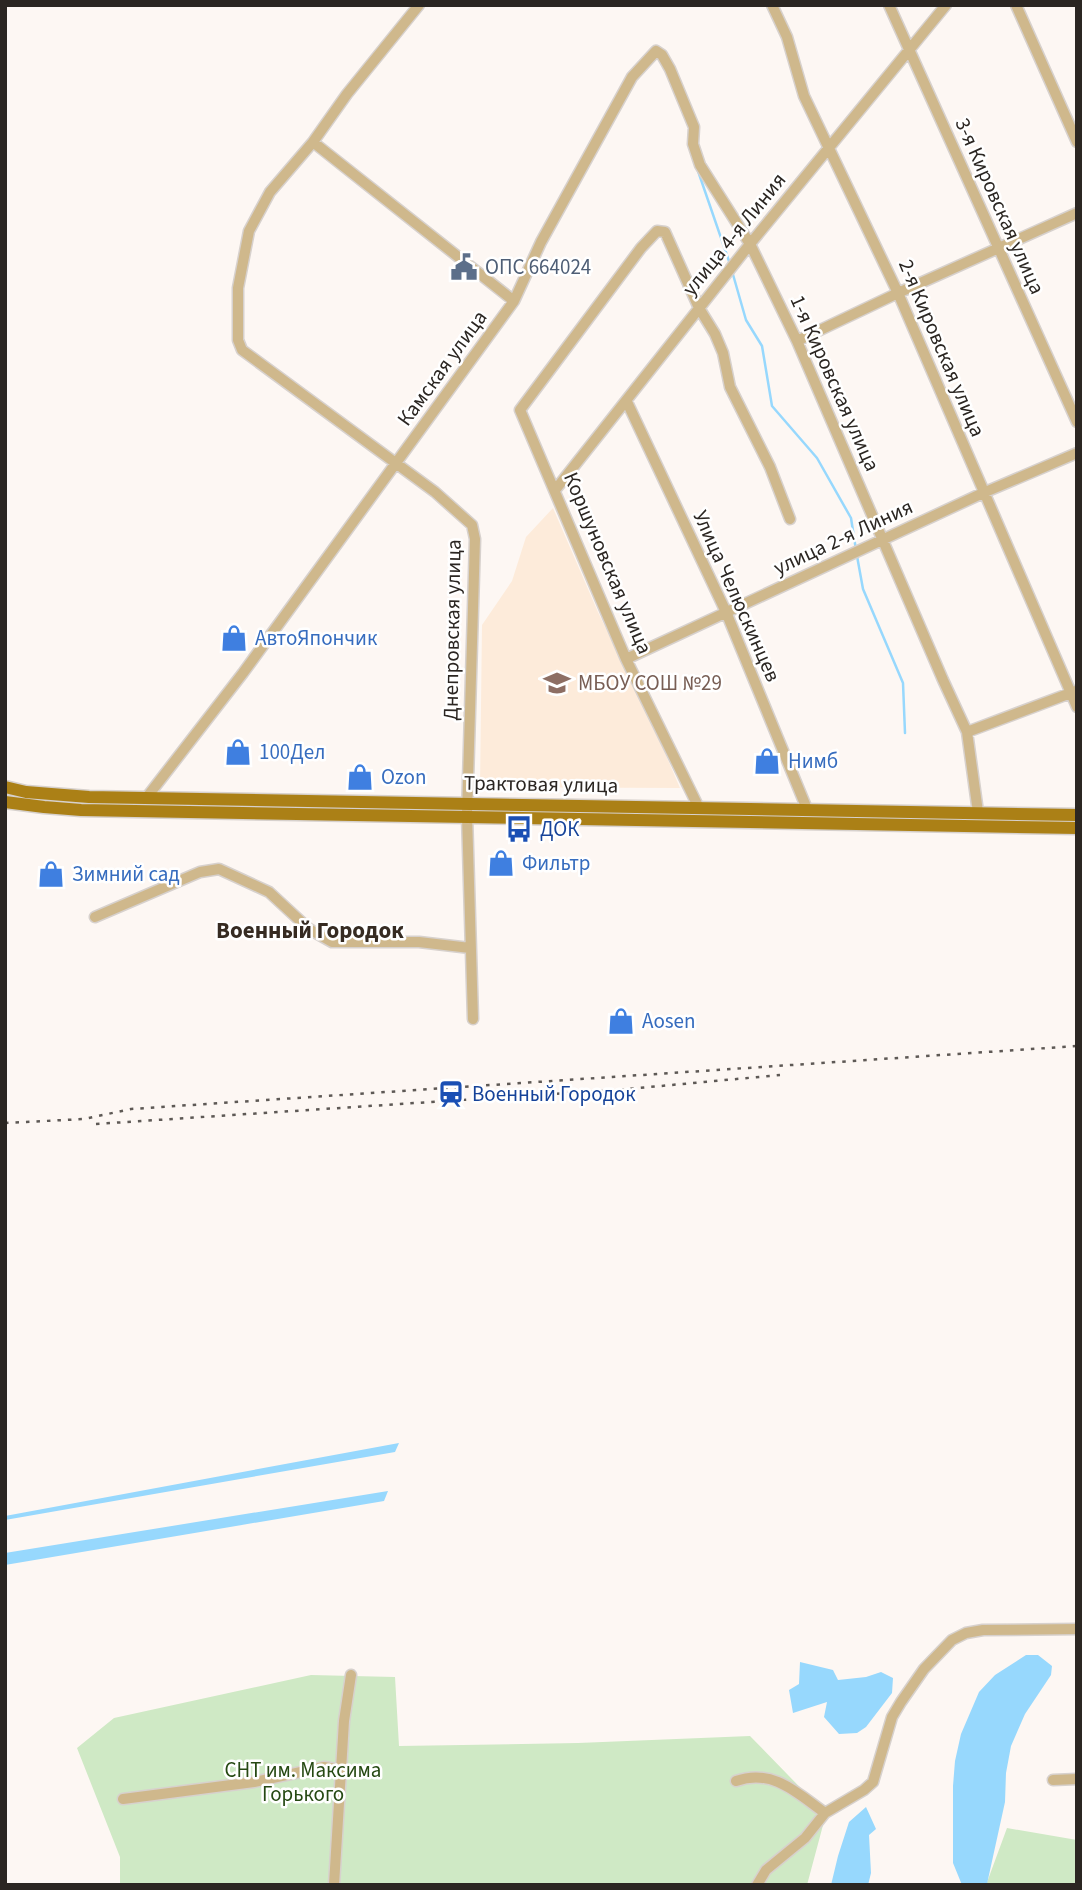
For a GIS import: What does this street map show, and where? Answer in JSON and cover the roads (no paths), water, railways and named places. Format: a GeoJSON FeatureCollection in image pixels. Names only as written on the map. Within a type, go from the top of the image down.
{"type":"FeatureCollection","features":[{"type":"Feature","properties":{"kind":"main road","name":"Трактовая улица"},"geometry":{"type":"LineString","coordinates":[[5,787],[54,795],[1077,828]]}},
{"type":"Feature","properties":{"kind":"main road","name":"Трактовая улица"},"geometry":{"type":"LineString","coordinates":[[5,802],[81,810],[698,806],[1077,815]]}},
{"type":"Feature","properties":{"kind":"street"},"geometry":{"type":"LineString","coordinates":[[419,5],[347,93],[313,142],[514,301]]}},
{"type":"Feature","properties":{"kind":"street","name":"2-я Кировская улица"},"geometry":{"type":"LineString","coordinates":[[772,5],[790,47],[804,96],[898,293],[983,492],[1074,691],[1077,707]]}},
{"type":"Feature","properties":{"kind":"street","name":"3-я Кировская улица"},"geometry":{"type":"LineString","coordinates":[[889,5],[1077,422]]}},
{"type":"Feature","properties":{"kind":"street","name":"улица 4-я Линия"},"geometry":{"type":"LineString","coordinates":[[556,489],[750,244],[946,5]]}},
{"type":"Feature","properties":{"kind":"street"},"geometry":{"type":"LineString","coordinates":[[1016,5],[1077,142]]}},
{"type":"Feature","properties":{"kind":"street","name":"Камская улица"},"geometry":{"type":"LineString","coordinates":[[147,797],[243,673],[514,301],[541,242],[632,77],[656,51],[662,55],[670,69],[694,127],[693,144],[700,165],[750,244]]}},
{"type":"Feature","properties":{"kind":"street","name":"Днепровская улица"},"geometry":{"type":"LineString","coordinates":[[313,142],[270,192],[249,231],[238,288],[238,340],[242,350],[472,525],[474,532],[467,809]]}},
{"type":"Feature","properties":{"kind":"street"},"geometry":{"type":"LineString","coordinates":[[797,341],[1077,213]]}},
{"type":"Feature","properties":{"kind":"street","name":"Коршуновская улица"},"geometry":{"type":"LineString","coordinates":[[698,806],[626,659],[556,489],[520,410],[657,230],[665,232],[699,308]]}},
{"type":"Feature","properties":{"kind":"street","name":"1-я Кировская улица"},"geometry":{"type":"LineString","coordinates":[[750,244],[797,341],[968,732],[978,812]]}},
{"type":"Feature","properties":{"kind":"street"},"geometry":{"type":"LineString","coordinates":[[699,308],[723,353],[730,387],[770,467],[790,519]]}},
{"type":"Feature","properties":{"kind":"street","name":"Улица Челюскинцев"},"geometry":{"type":"LineString","coordinates":[[627,402],[726,612],[807,809]]}},
{"type":"Feature","properties":{"kind":"street","name":"улица 2-я Линия"},"geometry":{"type":"LineString","coordinates":[[626,659],[983,492],[1077,453]]}},
{"type":"Feature","properties":{"kind":"street"},"geometry":{"type":"LineString","coordinates":[[968,732],[1074,691]]}},
{"type":"Feature","properties":{"kind":"street"},"geometry":{"type":"LineString","coordinates":[[467,809],[472,1019]]}},
{"type":"Feature","properties":{"kind":"street"},"geometry":{"type":"LineString","coordinates":[[95,917],[200,872],[219,869],[269,892],[309,929],[332,942],[419,942],[470,948]]}},
{"type":"Feature","properties":{"kind":"street"},"geometry":{"type":"LineString","coordinates":[[757,1885],[766,1870],[804,1838],[825,1813],[873,1782],[892,1717],[924,1669],[953,1640],[965,1633],[983,1630],[1077,1629]]}},
{"type":"Feature","properties":{"kind":"street"},"geometry":{"type":"LineString","coordinates":[[334,1885],[344,1721],[351,1675]]}},
{"type":"Feature","properties":{"kind":"street"},"geometry":{"type":"LineString","coordinates":[[123,1799],[254,1782],[324,1767],[341,1770]]}},
{"type":"Feature","properties":{"kind":"street"},"geometry":{"type":"LineString","coordinates":[[736,1781],[751,1776],[770,1777],[825,1813]]}},
{"type":"Feature","properties":{"kind":"street"},"geometry":{"type":"LineString","coordinates":[[1053,1780],[1077,1779]]}},
{"type":"Feature","properties":{"kind":"water"},"geometry":{"type":"Polygon","coordinates":[[[399,1443],[395,1452],[5,1520],[5,1516],[399,1443]]]}},
{"type":"Feature","properties":{"kind":"water"},"geometry":{"type":"Polygon","coordinates":[[[388,1491],[384,1501],[5,1565],[5,1553],[388,1491]]]}},
{"type":"Feature","properties":{"kind":"water"},"geometry":{"type":"Polygon","coordinates":[[[1026,1655],[1038,1655],[1052,1666],[1051,1675],[1025,1714],[1011,1746],[1005,1802],[987,1884],[962,1885],[953,1863],[953,1786],[961,1734],[979,1692],[995,1675],[1026,1655]]]}},
{"type":"Feature","properties":{"kind":"water"},"geometry":{"type":"Polygon","coordinates":[[[800,1662],[833,1670],[838,1680],[866,1677],[881,1672],[893,1678],[892,1693],[866,1727],[857,1733],[839,1734],[824,1717],[827,1702],[793,1713],[789,1690],[799,1684],[800,1662]]]}},
{"type":"Feature","properties":{"kind":"water"},"geometry":{"type":"Polygon","coordinates":[[[866,1807],[876,1829],[869,1835],[871,1873],[868,1885],[831,1885],[849,1822],[866,1807]]]}},
{"type":"Feature","properties":{"kind":"waterway"},"geometry":{"type":"LineString","coordinates":[[698,171],[730,264]]}},
{"type":"Feature","properties":{"kind":"waterway"},"geometry":{"type":"LineString","coordinates":[[732,271],[746,320],[762,346],[772,406],[817,458],[851,518],[856,550]]}},
{"type":"Feature","properties":{"kind":"waterway"},"geometry":{"type":"LineString","coordinates":[[857,556],[863,589],[903,683],[905,733]]}},
{"type":"Feature","properties":{"kind":"railway"},"geometry":{"type":"LineString","coordinates":[[5,1123],[84,1119],[131,1109],[1077,1046]]}},
{"type":"Feature","properties":{"kind":"railway"},"geometry":{"type":"LineString","coordinates":[[96,1124],[628,1089],[780,1075]]}},
{"type":"Feature","properties":{"kind":"place","name":"ОПС 664024"},"geometry":{"type":"Point","coordinates":[464,267]}},
{"type":"Feature","properties":{"kind":"place","name":"АвтоЯпончик"},"geometry":{"type":"Point","coordinates":[234,638]}},
{"type":"Feature","properties":{"kind":"place","name":"МБОУ СОШ №29"},"geometry":{"type":"Point","coordinates":[557,683]}},
{"type":"Feature","properties":{"kind":"place","name":"100Дел"},"geometry":{"type":"Point","coordinates":[238,752]}},
{"type":"Feature","properties":{"kind":"place","name":"Нимб"},"geometry":{"type":"Point","coordinates":[767,761]}},
{"type":"Feature","properties":{"kind":"place","name":"Ozon"},"geometry":{"type":"Point","coordinates":[360,777]}},
{"type":"Feature","properties":{"kind":"place","name":"ДОК"},"geometry":{"type":"Point","coordinates":[519,829]}},
{"type":"Feature","properties":{"kind":"place","name":"Фильтр"},"geometry":{"type":"Point","coordinates":[501,863]}},
{"type":"Feature","properties":{"kind":"place","name":"Зимний сад"},"geometry":{"type":"Point","coordinates":[51,874]}},
{"type":"Feature","properties":{"kind":"place","name":"Aosen"},"geometry":{"type":"Point","coordinates":[621,1021]}},
{"type":"Feature","properties":{"kind":"place","name":"Военный Городок"},"geometry":{"type":"Point","coordinates":[451,1094]}},
{"type":"Feature","properties":{"kind":"district","name":"Военный Городок"},"geometry":{"type":"Point","coordinates":[310,930]}},
{"type":"Feature","properties":{"kind":"park label","name":"СНТ им. Максима Горького"},"geometry":{"type":"Point","coordinates":[303,1782]}}]}
